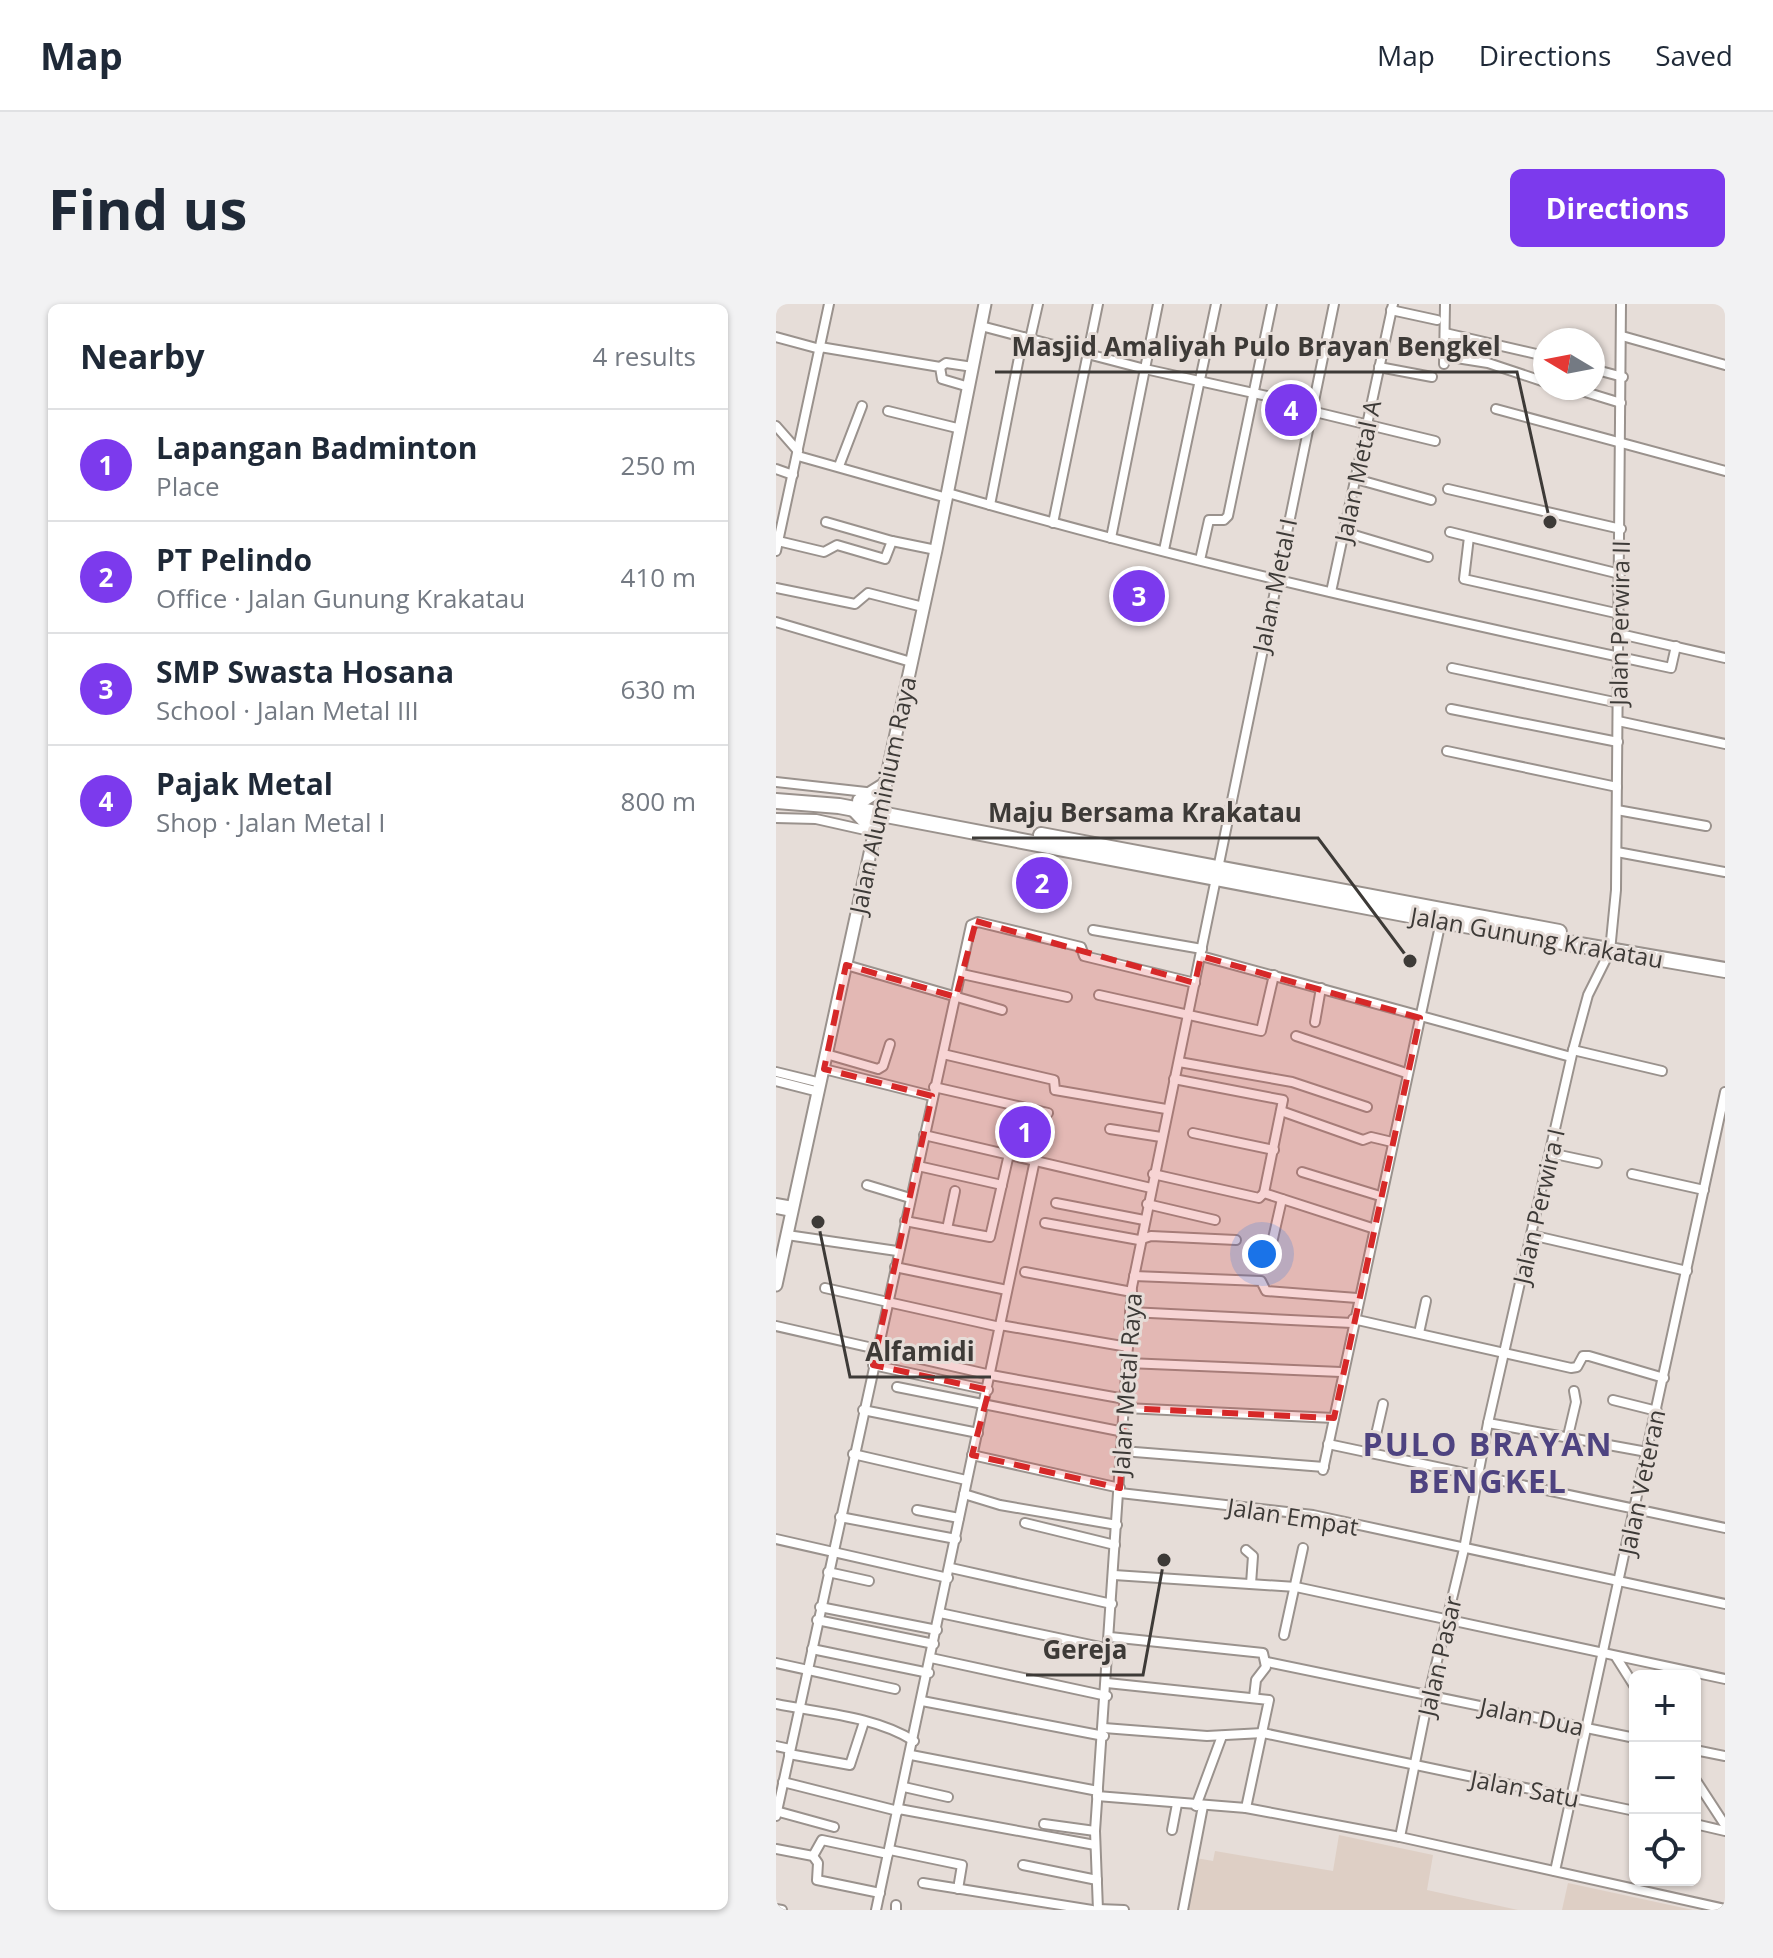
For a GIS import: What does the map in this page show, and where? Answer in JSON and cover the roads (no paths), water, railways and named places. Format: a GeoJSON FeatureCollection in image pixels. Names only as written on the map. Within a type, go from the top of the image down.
{"type":"FeatureCollection","features":[{"type":"Feature","properties":{"kind":"highway"},"geometry":{"type":"LineString","coordinates":[[874,831],[857,805],[885,780]]}},
{"type":"Feature","properties":{"kind":"highway","name":"Jalan Gunung Krakatau"},"geometry":{"type":"LineString","coordinates":[[776,798],[857,805],[1725,970]]}},
{"type":"Feature","properties":{"kind":"highway","name":"Jalan Gunung Krakatau"},"geometry":{"type":"LineString","coordinates":[[1217,872],[1441,921],[1725,961]]}},
{"type":"Feature","properties":{"kind":"street"},"geometry":{"type":"LineString","coordinates":[[776,551],[779,522],[793,475],[829,304]]}},
{"type":"Feature","properties":{"kind":"street","name":"Jalan Aluminium Raya"},"geometry":{"type":"LineString","coordinates":[[776,1285],[936,550],[985,304]]}},
{"type":"Feature","properties":{"kind":"street"},"geometry":{"type":"LineString","coordinates":[[990,505],[1027,338],[1038,304]]}},
{"type":"Feature","properties":{"kind":"street"},"geometry":{"type":"LineString","coordinates":[[1053,523],[1098,304]]}},
{"type":"Feature","properties":{"kind":"street"},"geometry":{"type":"LineString","coordinates":[[1111,538],[1158,304]]}},
{"type":"Feature","properties":{"kind":"street"},"geometry":{"type":"LineString","coordinates":[[1164,550],[1216,304]]}},
{"type":"Feature","properties":{"kind":"street"},"geometry":{"type":"LineString","coordinates":[[1200,560],[1209,520],[1224,520],[1228,516],[1272,304]]}},
{"type":"Feature","properties":{"kind":"street","name":"Jalan Metal I"},"geometry":{"type":"LineString","coordinates":[[1217,872],[1275,578],[1334,304]]}},
{"type":"Feature","properties":{"kind":"street"},"geometry":{"type":"LineString","coordinates":[[1445,304],[1444,360],[1488,363],[1533,378]]}},
{"type":"Feature","properties":{"kind":"street","name":"Jalan Perwira II"},"geometry":{"type":"LineString","coordinates":[[1610,946],[1617,852],[1623,377],[1621,304]]}},
{"type":"Feature","properties":{"kind":"street"},"geometry":{"type":"LineString","coordinates":[[1392,307],[1437,320]]}},
{"type":"Feature","properties":{"kind":"street","name":"Jalan Metal A"},"geometry":{"type":"LineString","coordinates":[[1331,592],[1392,307]]}},
{"type":"Feature","properties":{"kind":"street"},"geometry":{"type":"LineString","coordinates":[[981,326],[1435,441]]}},
{"type":"Feature","properties":{"kind":"street"},"geometry":{"type":"LineString","coordinates":[[1445,333],[1533,353]]}},
{"type":"Feature","properties":{"kind":"street"},"geometry":{"type":"LineString","coordinates":[[1622,336],[1725,365]]}},
{"type":"Feature","properties":{"kind":"street"},"geometry":{"type":"LineString","coordinates":[[776,337],[820,348],[940,367],[946,363],[973,367]]}},
{"type":"Feature","properties":{"kind":"street"},"geometry":{"type":"LineString","coordinates":[[940,367],[942,379],[969,387]]}},
{"type":"Feature","properties":{"kind":"street"},"geometry":{"type":"LineString","coordinates":[[1379,367],[1432,377]]}},
{"type":"Feature","properties":{"kind":"street"},"geometry":{"type":"LineString","coordinates":[[1605,372],[1623,377]]}},
{"type":"Feature","properties":{"kind":"street"},"geometry":{"type":"LineString","coordinates":[[1605,398],[1621,403]]}},
{"type":"Feature","properties":{"kind":"street"},"geometry":{"type":"LineString","coordinates":[[839,466],[862,406]]}},
{"type":"Feature","properties":{"kind":"street"},"geometry":{"type":"LineString","coordinates":[[1496,409],[1725,471]]}},
{"type":"Feature","properties":{"kind":"street"},"geometry":{"type":"LineString","coordinates":[[888,411],[961,429]]}},
{"type":"Feature","properties":{"kind":"street"},"geometry":{"type":"LineString","coordinates":[[776,426],[798,453],[839,466],[1111,538],[1443,620],[1671,668],[1676,646]]}},
{"type":"Feature","properties":{"kind":"street"},"geometry":{"type":"LineString","coordinates":[[776,469],[793,475]]}},
{"type":"Feature","properties":{"kind":"street"},"geometry":{"type":"LineString","coordinates":[[1356,479],[1431,500]]}},
{"type":"Feature","properties":{"kind":"street"},"geometry":{"type":"LineString","coordinates":[[1448,489],[1621,529]]}},
{"type":"Feature","properties":{"kind":"street"},"geometry":{"type":"LineString","coordinates":[[826,522],[936,550]]}},
{"type":"Feature","properties":{"kind":"street"},"geometry":{"type":"LineString","coordinates":[[1344,532],[1428,557]]}},
{"type":"Feature","properties":{"kind":"street"},"geometry":{"type":"LineString","coordinates":[[1450,532],[1620,574]]}},
{"type":"Feature","properties":{"kind":"street"},"geometry":{"type":"LineString","coordinates":[[1469,537],[1462,578],[1620,614]]}},
{"type":"Feature","properties":{"kind":"street"},"geometry":{"type":"LineString","coordinates":[[778,541],[824,552],[837,545],[886,559],[892,541]]}},
{"type":"Feature","properties":{"kind":"street"},"geometry":{"type":"LineString","coordinates":[[776,588],[855,604],[868,593],[923,607]]}},
{"type":"Feature","properties":{"kind":"street"},"geometry":{"type":"LineString","coordinates":[[776,622],[911,662]]}},
{"type":"Feature","properties":{"kind":"street"},"geometry":{"type":"LineString","coordinates":[[1620,634],[1725,658]]}},
{"type":"Feature","properties":{"kind":"street"},"geometry":{"type":"LineString","coordinates":[[1452,668],[1619,703]]}},
{"type":"Feature","properties":{"kind":"street"},"geometry":{"type":"LineString","coordinates":[[1451,709],[1618,742]]}},
{"type":"Feature","properties":{"kind":"street"},"geometry":{"type":"LineString","coordinates":[[1618,721],[1725,744]]}},
{"type":"Feature","properties":{"kind":"street"},"geometry":{"type":"LineString","coordinates":[[1447,751],[1617,787]]}},
{"type":"Feature","properties":{"kind":"street"},"geometry":{"type":"LineString","coordinates":[[776,782],[859,794],[885,780]]}},
{"type":"Feature","properties":{"kind":"street"},"geometry":{"type":"LineString","coordinates":[[1617,810],[1706,826]]}},
{"type":"Feature","properties":{"kind":"street"},"geometry":{"type":"LineString","coordinates":[[776,818],[816,819],[874,831]]}},
{"type":"Feature","properties":{"kind":"street"},"geometry":{"type":"LineString","coordinates":[[1617,852],[1725,872]]}},
{"type":"Feature","properties":{"kind":"street","name":"Jalan Metal Raya"},"geometry":{"type":"LineString","coordinates":[[1096,1910],[1095,1831],[1107,1696],[1132,1292],[1139,1240],[1217,872]]}},
{"type":"Feature","properties":{"kind":"street"},"geometry":{"type":"LineString","coordinates":[[834,1827],[776,1813],[971,925],[976,921],[1081,947],[1084,956],[1195,983]]}},
{"type":"Feature","properties":{"kind":"street"},"geometry":{"type":"LineString","coordinates":[[1122,1451],[1323,1468],[1372,1228],[1441,921]]}},
{"type":"Feature","properties":{"kind":"street"},"geometry":{"type":"LineString","coordinates":[[1093,930],[1201,953],[1420,1018],[1572,1054],[1662,1071]]}},
{"type":"Feature","properties":{"kind":"street","name":"Jalan Perwira I"},"geometry":{"type":"LineString","coordinates":[[1478,1475],[1572,1054],[1588,995],[1610,946]]}},
{"type":"Feature","properties":{"kind":"street"},"geometry":{"type":"LineString","coordinates":[[846,965],[1002,1010]]}},
{"type":"Feature","properties":{"kind":"street"},"geometry":{"type":"LineString","coordinates":[[962,974],[1067,997]]}},
{"type":"Feature","properties":{"kind":"street"},"geometry":{"type":"LineString","coordinates":[[1099,995],[1261,1031],[1274,975]]}},
{"type":"Feature","properties":{"kind":"street"},"geometry":{"type":"LineString","coordinates":[[1315,1022],[1321,988]]}},
{"type":"Feature","properties":{"kind":"street"},"geometry":{"type":"LineString","coordinates":[[1296,1036],[1406,1073]]}},
{"type":"Feature","properties":{"kind":"street"},"geometry":{"type":"LineString","coordinates":[[826,1054],[881,1069],[890,1044]]}},
{"type":"Feature","properties":{"kind":"street"},"geometry":{"type":"LineString","coordinates":[[943,1054],[1054,1080],[1055,1090],[1166,1109]]}},
{"type":"Feature","properties":{"kind":"street"},"geometry":{"type":"LineString","coordinates":[[1179,1062],[1292,1082],[1367,1107]]}},
{"type":"Feature","properties":{"kind":"street"},"geometry":{"type":"LineString","coordinates":[[824,1069],[1048,1113]]}},
{"type":"Feature","properties":{"kind":"street"},"geometry":{"type":"LineString","coordinates":[[778,1077],[820,1087]]}},
{"type":"Feature","properties":{"kind":"street"},"geometry":{"type":"LineString","coordinates":[[1153,1174],[1259,1198],[1264,1193],[1274,1150],[1283,1100],[1174,1079]]}},
{"type":"Feature","properties":{"kind":"street","name":"Jalan Veteran"},"geometry":{"type":"LineString","coordinates":[[1555,1871],[1725,1092]]}},
{"type":"Feature","properties":{"kind":"street"},"geometry":{"type":"LineString","coordinates":[[1281,1111],[1363,1140],[1371,1137],[1392,1142]]}},
{"type":"Feature","properties":{"kind":"street"},"geometry":{"type":"LineString","coordinates":[[1110,1129],[1161,1137]]}},
{"type":"Feature","properties":{"kind":"street"},"geometry":{"type":"LineString","coordinates":[[1193,1133],[1274,1150]]}},
{"type":"Feature","properties":{"kind":"street"},"geometry":{"type":"LineString","coordinates":[[924,1135],[1151,1188]]}},
{"type":"Feature","properties":{"kind":"street"},"geometry":{"type":"LineString","coordinates":[[1550,1153],[1597,1163]]}},
{"type":"Feature","properties":{"kind":"street"},"geometry":{"type":"LineString","coordinates":[[905,1221],[990,1237],[1009,1154]]}},
{"type":"Feature","properties":{"kind":"street"},"geometry":{"type":"LineString","coordinates":[[876,1910],[929,1673],[966,1480],[985,1404],[1035,1160]]}},
{"type":"Feature","properties":{"kind":"street"},"geometry":{"type":"LineString","coordinates":[[918,1166],[1002,1185]]}},
{"type":"Feature","properties":{"kind":"street"},"geometry":{"type":"LineString","coordinates":[[1302,1172],[1380,1196]]}},
{"type":"Feature","properties":{"kind":"street"},"geometry":{"type":"LineString","coordinates":[[1632,1174],[1704,1190]]}},
{"type":"Feature","properties":{"kind":"street"},"geometry":{"type":"LineString","coordinates":[[867,1185],[910,1198]]}},
{"type":"Feature","properties":{"kind":"street"},"geometry":{"type":"LineString","coordinates":[[947,1229],[955,1191]]}},
{"type":"Feature","properties":{"kind":"street"},"geometry":{"type":"LineString","coordinates":[[1264,1193],[1372,1228]]}},
{"type":"Feature","properties":{"kind":"street"},"geometry":{"type":"LineString","coordinates":[[1272,1243],[1282,1199]]}},
{"type":"Feature","properties":{"kind":"street"},"geometry":{"type":"LineString","coordinates":[[776,1203],[792,1209]]}},
{"type":"Feature","properties":{"kind":"street"},"geometry":{"type":"LineString","coordinates":[[1056,1203],[1144,1220]]}},
{"type":"Feature","properties":{"kind":"street"},"geometry":{"type":"LineString","coordinates":[[1147,1204],[1215,1220]]}},
{"type":"Feature","properties":{"kind":"street"},"geometry":{"type":"LineString","coordinates":[[776,1209],[792,1209]]}},
{"type":"Feature","properties":{"kind":"street"},"geometry":{"type":"LineString","coordinates":[[1045,1223],[1139,1240],[1151,1236],[1236,1240]]}},
{"type":"Feature","properties":{"kind":"street"},"geometry":{"type":"LineString","coordinates":[[787,1235],[897,1251]]}},
{"type":"Feature","properties":{"kind":"street"},"geometry":{"type":"LineString","coordinates":[[1531,1235],[1687,1271]]}},
{"type":"Feature","properties":{"kind":"street"},"geometry":{"type":"LineString","coordinates":[[895,1267],[1007,1290]]}},
{"type":"Feature","properties":{"kind":"street"},"geometry":{"type":"LineString","coordinates":[[1025,1272],[1132,1292]]}},
{"type":"Feature","properties":{"kind":"street"},"geometry":{"type":"LineString","coordinates":[[1134,1276],[1261,1281],[1266,1291],[1357,1298]]}},
{"type":"Feature","properties":{"kind":"street"},"geometry":{"type":"LineString","coordinates":[[825,1288],[886,1304],[1128,1347]]}},
{"type":"Feature","properties":{"kind":"street"},"geometry":{"type":"LineString","coordinates":[[1419,1333],[1426,1301]]}},
{"type":"Feature","properties":{"kind":"street"},"geometry":{"type":"LineString","coordinates":[[1130,1312],[1353,1321],[1574,1368],[1586,1355],[1664,1378]]}},
{"type":"Feature","properties":{"kind":"street"},"geometry":{"type":"LineString","coordinates":[[776,1326],[1125,1403],[1334,1418]]}},
{"type":"Feature","properties":{"kind":"street"},"geometry":{"type":"LineString","coordinates":[[1127,1363],[1341,1372]]}},
{"type":"Feature","properties":{"kind":"street"},"geometry":{"type":"LineString","coordinates":[[873,1365],[988,1390]]}},
{"type":"Feature","properties":{"kind":"street"},"geometry":{"type":"LineString","coordinates":[[897,1387],[1124,1432]]}},
{"type":"Feature","properties":{"kind":"street"},"geometry":{"type":"LineString","coordinates":[[1568,1436],[1576,1402],[1574,1391]]}},
{"type":"Feature","properties":{"kind":"street"},"geometry":{"type":"LineString","coordinates":[[1613,1400],[1657,1411]]}},
{"type":"Feature","properties":{"kind":"street"},"geometry":{"type":"LineString","coordinates":[[1372,1452],[1383,1404]]}},
{"type":"Feature","properties":{"kind":"street"},"geometry":{"type":"LineString","coordinates":[[863,1410],[978,1433]]}},
{"type":"Feature","properties":{"kind":"street"},"geometry":{"type":"LineString","coordinates":[[1488,1423],[1647,1452]]}},
{"type":"Feature","properties":{"kind":"street"},"geometry":{"type":"LineString","coordinates":[[1328,1444],[1724,1528],[1725,1517]]}},
{"type":"Feature","properties":{"kind":"street"},"geometry":{"type":"LineString","coordinates":[[853,1454],[966,1480]]}},
{"type":"Feature","properties":{"kind":"street","name":"Jalan Empat"},"geometry":{"type":"LineString","coordinates":[[972,1455],[1120,1491],[1313,1515],[1725,1604]]}},
{"type":"Feature","properties":{"kind":"street","name":"Jalan Pasar"},"geometry":{"type":"LineString","coordinates":[[1400,1837],[1478,1475]]}},
{"type":"Feature","properties":{"kind":"street"},"geometry":{"type":"LineString","coordinates":[[964,1494],[1117,1525]]}},
{"type":"Feature","properties":{"kind":"street"},"geometry":{"type":"LineString","coordinates":[[917,1510],[959,1518]]}},
{"type":"Feature","properties":{"kind":"street"},"geometry":{"type":"LineString","coordinates":[[1044,1527],[1046,1513]]}},
{"type":"Feature","properties":{"kind":"street"},"geometry":{"type":"LineString","coordinates":[[840,1517],[956,1539]]}},
{"type":"Feature","properties":{"kind":"street"},"geometry":{"type":"LineString","coordinates":[[1025,1523],[1115,1545]]}},
{"type":"Feature","properties":{"kind":"street"},"geometry":{"type":"LineString","coordinates":[[776,1539],[948,1578]]}},
{"type":"Feature","properties":{"kind":"street"},"geometry":{"type":"LineString","coordinates":[[1284,1635],[1303,1548]]}},
{"type":"Feature","properties":{"kind":"street"},"geometry":{"type":"LineString","coordinates":[[1246,1550],[1253,1556],[1251,1584]]}},
{"type":"Feature","properties":{"kind":"street"},"geometry":{"type":"LineString","coordinates":[[951,1568],[1112,1604]]}},
{"type":"Feature","properties":{"kind":"street"},"geometry":{"type":"LineString","coordinates":[[828,1572],[869,1581]]}},
{"type":"Feature","properties":{"kind":"street"},"geometry":{"type":"LineString","coordinates":[[1114,1575],[1296,1587],[1725,1679]]}},
{"type":"Feature","properties":{"kind":"street"},"geometry":{"type":"LineString","coordinates":[[820,1607],[937,1630]]}},
{"type":"Feature","properties":{"kind":"street"},"geometry":{"type":"LineString","coordinates":[[940,1613],[1110,1649]]}},
{"type":"Feature","properties":{"kind":"street"},"geometry":{"type":"LineString","coordinates":[[817,1620],[934,1644]]}},
{"type":"Feature","properties":{"kind":"street","name":"Jalan Dua"},"geometry":{"type":"LineString","coordinates":[[1110,1637],[1262,1653],[1267,1662],[1629,1737]]}},
{"type":"Feature","properties":{"kind":"street"},"geometry":{"type":"LineString","coordinates":[[812,1649],[929,1673]]}},
{"type":"Feature","properties":{"kind":"street"},"geometry":{"type":"LineString","coordinates":[[1616,1657],[1629,1678]]}},
{"type":"Feature","properties":{"kind":"street"},"geometry":{"type":"LineString","coordinates":[[931,1658],[1107,1696]]}},
{"type":"Feature","properties":{"kind":"street"},"geometry":{"type":"LineString","coordinates":[[1254,1697],[1256,1680],[1265,1672],[1267,1662]]}},
{"type":"Feature","properties":{"kind":"street"},"geometry":{"type":"LineString","coordinates":[[776,1663],[895,1689]]}},
{"type":"Feature","properties":{"kind":"street"},"geometry":{"type":"LineString","coordinates":[[1107,1683],[1269,1700],[1246,1808]]}},
{"type":"Feature","properties":{"kind":"street","name":"Jalan Satu"},"geometry":{"type":"LineString","coordinates":[[922,1701],[1104,1732],[1222,1736],[1263,1733],[1629,1810]]}},
{"type":"Feature","properties":{"kind":"street"},"geometry":{"type":"LineString","coordinates":[[776,1704],[864,1722],[890,1729],[914,1741]]}},
{"type":"Feature","properties":{"kind":"street"},"geometry":{"type":"LineString","coordinates":[[776,1746],[789,1752],[850,1765],[864,1722]]}},
{"type":"Feature","properties":{"kind":"street"},"geometry":{"type":"LineString","coordinates":[[1183,1910],[1199,1806],[1222,1736]]}},
{"type":"Feature","properties":{"kind":"street"},"geometry":{"type":"LineString","coordinates":[[1701,1751],[1725,1756]]}},
{"type":"Feature","properties":{"kind":"street"},"geometry":{"type":"LineString","coordinates":[[911,1755],[1098,1794],[1177,1804],[1246,1808],[1400,1837],[1725,1909]]}},
{"type":"Feature","properties":{"kind":"street"},"geometry":{"type":"LineString","coordinates":[[783,1782],[899,1810],[1095,1845]]}},
{"type":"Feature","properties":{"kind":"street"},"geometry":{"type":"LineString","coordinates":[[904,1787],[948,1797]]}},
{"type":"Feature","properties":{"kind":"street"},"geometry":{"type":"LineString","coordinates":[[1701,1789],[1725,1828]]}},
{"type":"Feature","properties":{"kind":"street"},"geometry":{"type":"LineString","coordinates":[[1172,1830],[1177,1804]]}},
{"type":"Feature","properties":{"kind":"street"},"geometry":{"type":"LineString","coordinates":[[1044,1824],[1095,1831]]}},
{"type":"Feature","properties":{"kind":"street"},"geometry":{"type":"LineString","coordinates":[[1701,1825],[1725,1828]]}},
{"type":"Feature","properties":{"kind":"street"},"geometry":{"type":"LineString","coordinates":[[813,1856],[822,1840],[962,1865],[958,1889]]}},
{"type":"Feature","properties":{"kind":"street"},"geometry":{"type":"LineString","coordinates":[[776,1849],[813,1856],[818,1863],[817,1880],[880,1893]]}},
{"type":"Feature","properties":{"kind":"street"},"geometry":{"type":"LineString","coordinates":[[1023,1865],[1097,1880]]}},
{"type":"Feature","properties":{"kind":"street"},"geometry":{"type":"LineString","coordinates":[[923,1883],[1096,1910],[1124,1910]]}},
{"type":"Feature","properties":{"kind":"street"},"geometry":{"type":"LineString","coordinates":[[1008,1910],[1011,1897]]}},
{"type":"Feature","properties":{"kind":"street"},"geometry":{"type":"LineString","coordinates":[[776,1909],[782,1910]]}},
{"type":"Feature","properties":{"kind":"place","name":"Pajak Metal"},"geometry":{"type":"Point","coordinates":[1291,410]}},
{"type":"Feature","properties":{"kind":"place","name":"Masjid Amaliyah Pulo Brayan Bengkel"},"geometry":{"type":"Point","coordinates":[1550,522]}},
{"type":"Feature","properties":{"kind":"place","name":"SMP Swasta Hosana"},"geometry":{"type":"Point","coordinates":[1139,596]}},
{"type":"Feature","properties":{"kind":"place","name":"PT Pelindo"},"geometry":{"type":"Point","coordinates":[1042,883]}},
{"type":"Feature","properties":{"kind":"place","name":"Maju Bersama Krakatau"},"geometry":{"type":"Point","coordinates":[1410,961]}},
{"type":"Feature","properties":{"kind":"place","name":"Lapangan Badminton"},"geometry":{"type":"Point","coordinates":[1025,1132]}},
{"type":"Feature","properties":{"kind":"place","name":"Alfamidi"},"geometry":{"type":"Point","coordinates":[818,1222]}},
{"type":"Feature","properties":{"kind":"place","name":"Gereja"},"geometry":{"type":"Point","coordinates":[1164,1560]}},
{"type":"Feature","properties":{"kind":"district","name":"PULO BRAYAN BENGKEL"},"geometry":{"type":"Point","coordinates":[1488,1462]}}]}
